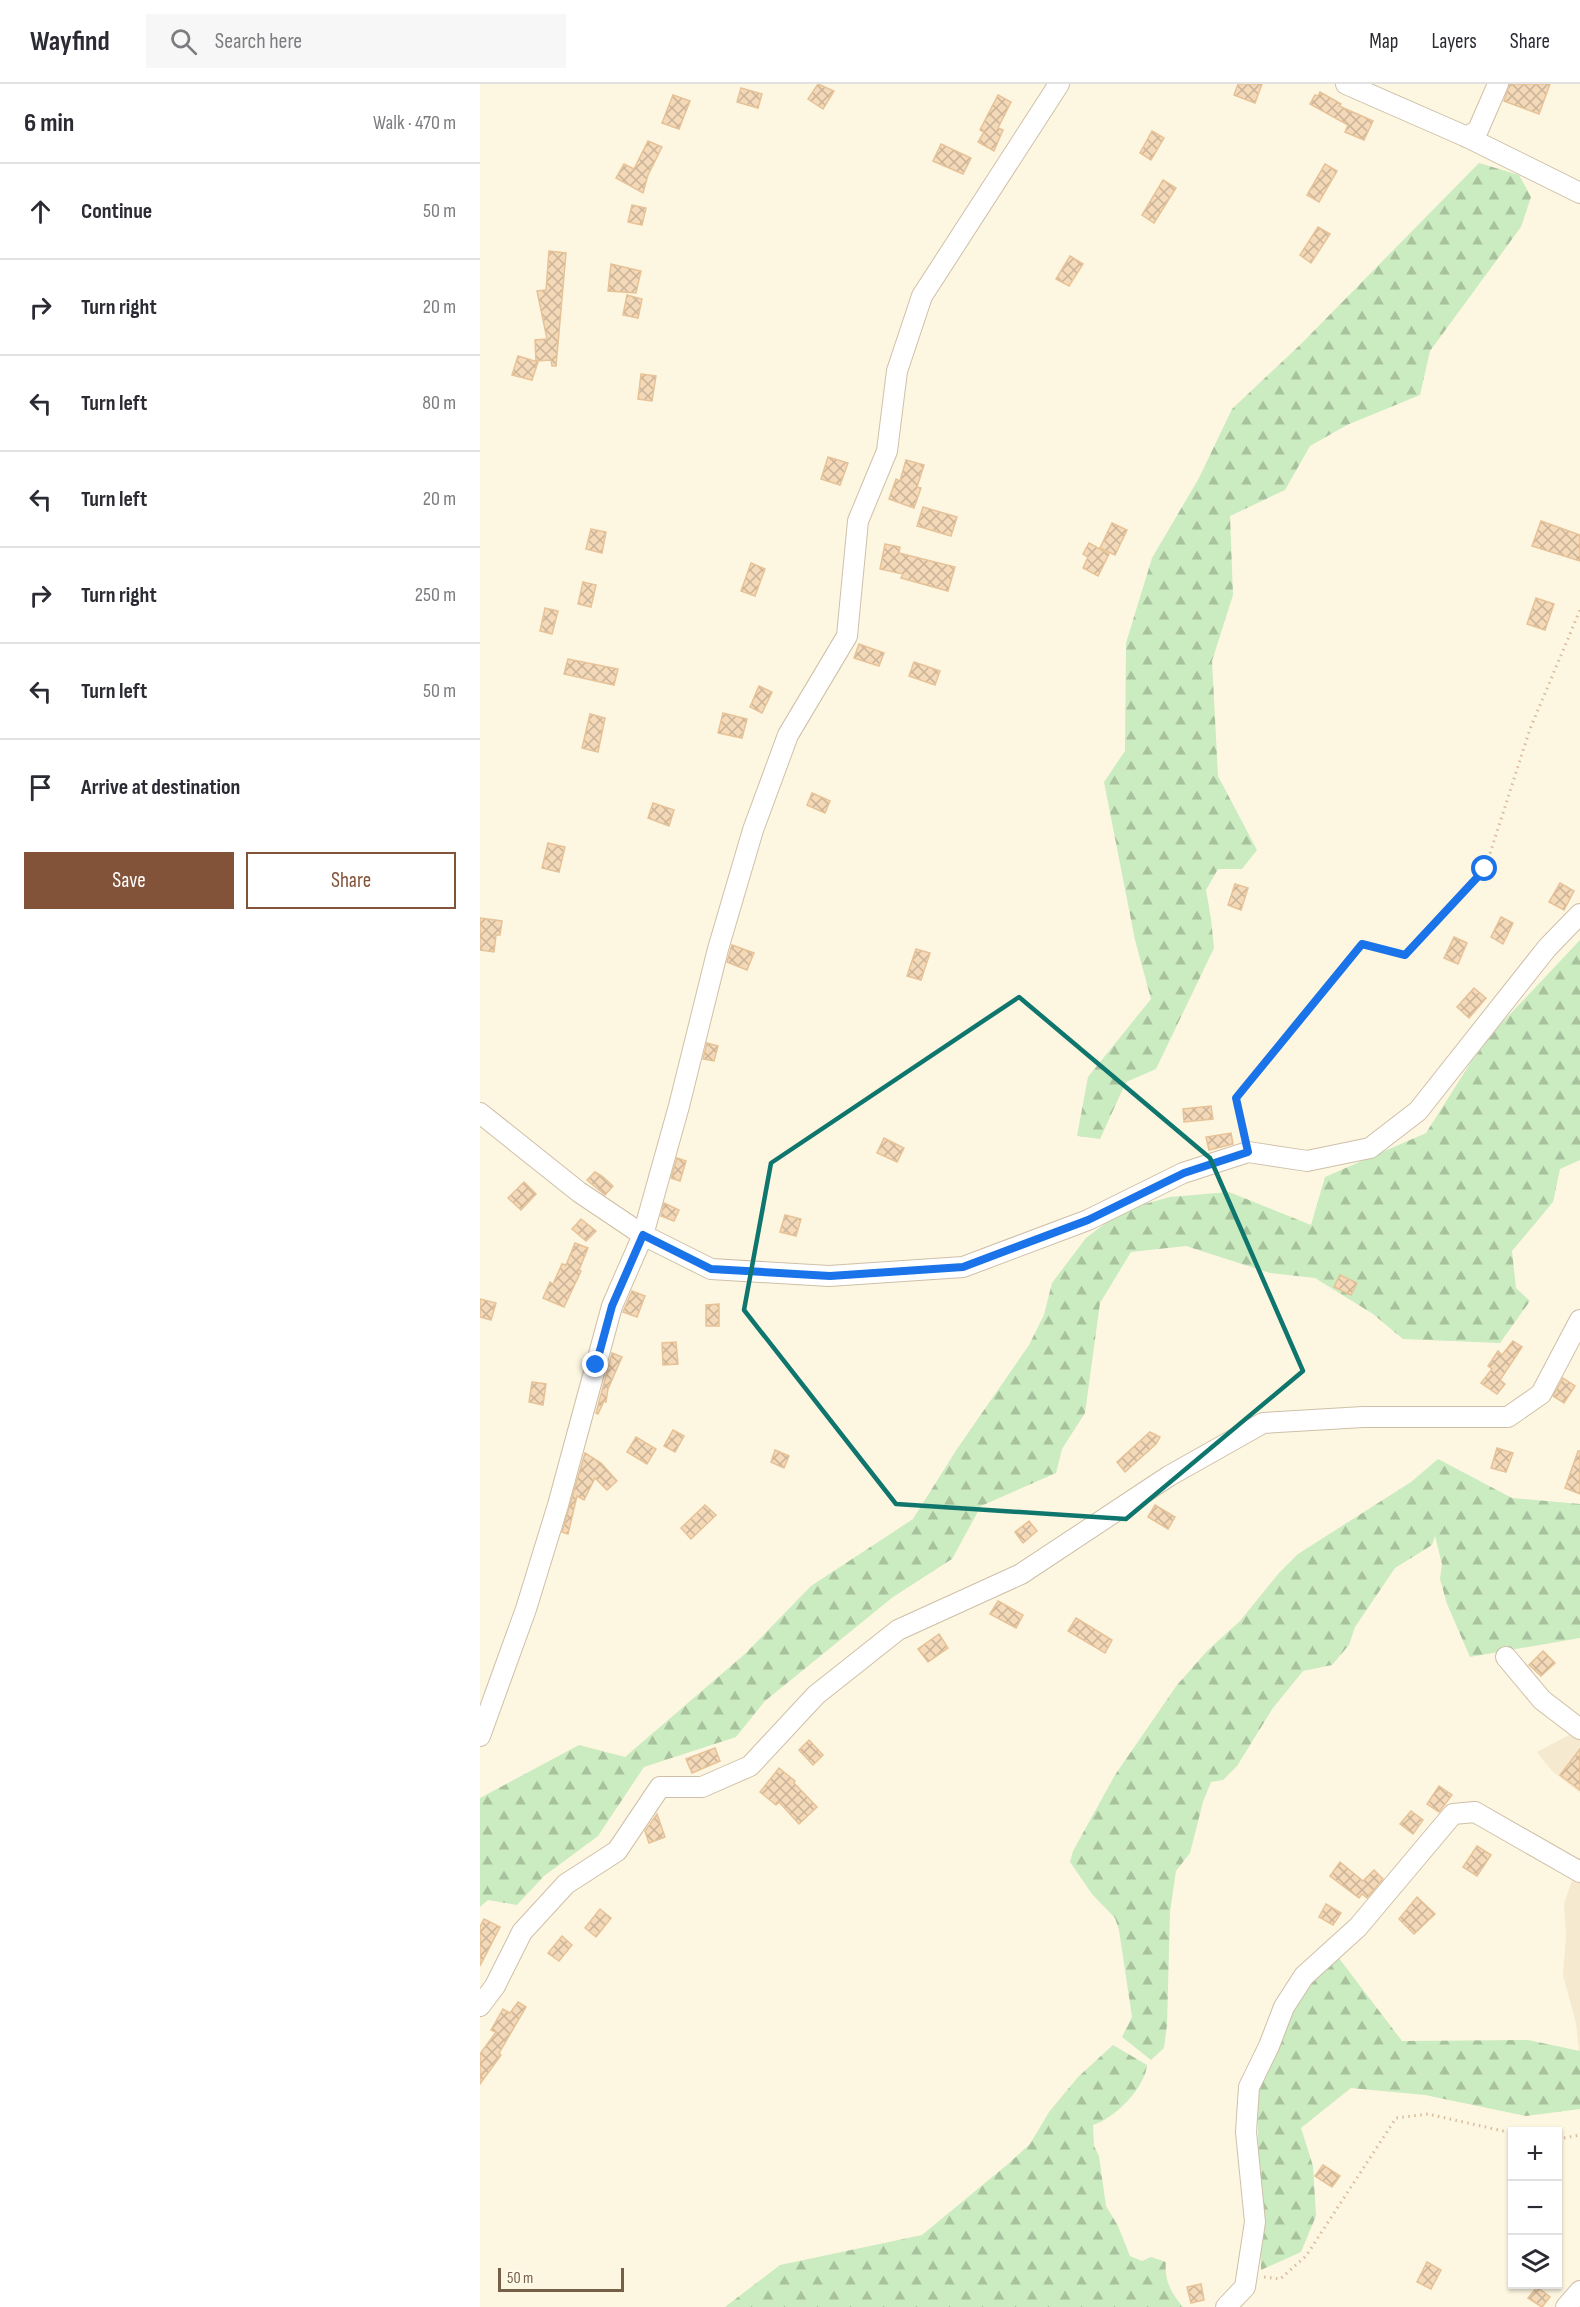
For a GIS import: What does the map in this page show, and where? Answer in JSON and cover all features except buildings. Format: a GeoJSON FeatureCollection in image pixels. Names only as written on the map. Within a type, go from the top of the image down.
{"type":"FeatureCollection","features":[{"type":"Feature","properties":{"kind":"street"},"geometry":{"type":"LineString","coordinates":[[480,1736],[526,1609],[558,1505],[612,1306],[643,1235],[679,1106],[718,949],[753,830],[788,735],[847,636],[858,521],[887,451],[897,371],[922,296],[1059,84]]}},
{"type":"Feature","properties":{"kind":"street"},"geometry":{"type":"LineString","coordinates":[[1346,84],[1467,137],[1580,193]]}},
{"type":"Feature","properties":{"kind":"street"},"geometry":{"type":"LineString","coordinates":[[1467,137],[1478,130],[1498,84]]}},
{"type":"Feature","properties":{"kind":"street"},"geometry":{"type":"LineString","coordinates":[[480,1113],[579,1192],[643,1235],[711,1269],[830,1276],[963,1267],[1088,1220],[1184,1173],[1248,1152],[1307,1161],[1370,1148],[1418,1110],[1547,948],[1580,914]]}},
{"type":"Feature","properties":{"kind":"street"},"geometry":{"type":"LineString","coordinates":[[480,2006],[495,1986],[522,1932],[566,1884],[616,1851],[660,1787],[702,1786],[750,1766],[816,1695],[898,1630],[1021,1574],[1168,1476],[1263,1423],[1363,1417],[1508,1417],[1541,1394],[1580,1320]]}},
{"type":"Feature","properties":{"kind":"street"},"geometry":{"type":"LineString","coordinates":[[1506,1657],[1542,1700],[1580,1730]]}},
{"type":"Feature","properties":{"kind":"street"},"geometry":{"type":"LineString","coordinates":[[1226,2307],[1245,2287],[1255,2222],[1246,2132],[1249,2087],[1269,2046],[1284,2007],[1304,1976],[1358,1927],[1454,1814],[1475,1812],[1580,1872]]}},
{"type":"Feature","properties":{"kind":"street"},"geometry":{"type":"LineString","coordinates":[[1566,2307],[1580,2291]]}},
{"type":"Feature","properties":{"kind":"path"},"geometry":{"type":"LineString","coordinates":[[1248,1152],[1236,1098],[1362,944],[1405,955],[1485,869],[1530,729],[1580,610]]}},
{"type":"Feature","properties":{"kind":"path"},"geometry":{"type":"LineString","coordinates":[[1248,2275],[1280,2278],[1306,2256],[1396,2118],[1428,2114],[1508,2132]]}},
{"type":"Feature","properties":{"kind":"path"},"geometry":{"type":"LineString","coordinates":[[1562,2138],[1580,2135]]}},
{"type":"Feature","properties":{"kind":"highlighted area"},"geometry":{"type":"Polygon","coordinates":[[[1019,997],[1210,1158],[1303,1371],[1126,1519],[896,1504],[744,1310],[771,1163],[1019,997]]]}},
{"type":"Feature","properties":{"kind":"shaded area"},"geometry":{"type":"Polygon","coordinates":[[[1580,1729],[1580,1793],[1552,1771],[1537,1752],[1580,1729]]]}},
{"type":"Feature","properties":{"kind":"shaded area"},"geometry":{"type":"Polygon","coordinates":[[[1580,1856],[1579,2051],[1576,2023],[1563,1975],[1566,1935],[1564,1904],[1580,1856]]]}},
{"type":"Feature","properties":{"kind":"green space"},"geometry":{"type":"Polygon","coordinates":[[[1479,163],[1519,175],[1531,197],[1521,227],[1430,351],[1420,395],[1347,425],[1310,446],[1285,490],[1230,516],[1233,595],[1212,661],[1218,776],[1257,850],[1242,869],[1218,869],[1206,890],[1214,948],[1156,1069],[1126,1082],[1100,1139],[1077,1136],[1088,1077],[1151,999],[1135,940],[1104,782],[1125,751],[1126,643],[1152,558],[1199,478],[1232,409],[1301,344],[1479,163]]]}},
{"type":"Feature","properties":{"kind":"green space"},"geometry":{"type":"Polygon","coordinates":[[[1580,940],[1580,1160],[1560,1169],[1553,1202],[1512,1251],[1516,1288],[1530,1301],[1500,1343],[1403,1339],[1373,1314],[1315,1278],[1270,1273],[1186,1246],[1131,1252],[1100,1303],[1085,1413],[1062,1449],[1056,1473],[981,1506],[952,1559],[893,1597],[765,1701],[736,1737],[644,1767],[598,1836],[544,1876],[517,1905],[488,1900],[480,1907],[480,1798],[579,1745],[625,1757],[746,1653],[811,1586],[913,1519],[957,1449],[1029,1345],[1044,1315],[1052,1283],[1086,1238],[1123,1210],[1170,1197],[1229,1192],[1311,1225],[1325,1177],[1426,1133],[1471,1062],[1498,1027],[1580,940]]]}},
{"type":"Feature","properties":{"kind":"green space"},"geometry":{"type":"Polygon","coordinates":[[[1438,1459],[1512,1498],[1580,1504],[1580,1638],[1470,1657],[1447,1604],[1440,1579],[1442,1564],[1435,1536],[1432,1545],[1395,1568],[1355,1627],[1349,1645],[1332,1665],[1303,1671],[1273,1708],[1237,1766],[1223,1780],[1211,1782],[1203,1802],[1190,1853],[1176,1871],[1170,1912],[1167,2025],[1164,2048],[1151,2060],[1122,2037],[1132,2017],[1119,1930],[1115,1918],[1092,1894],[1070,1862],[1073,1851],[1115,1775],[1177,1685],[1208,1650],[1240,1621],[1279,1573],[1298,1554],[1411,1482],[1438,1459]]]}},
{"type":"Feature","properties":{"kind":"green space"},"geometry":{"type":"Polygon","coordinates":[[[1338,1957],[1402,2041],[1528,2040],[1580,2051],[1580,2109],[1526,2116],[1425,2095],[1351,2088],[1301,2128],[1313,2166],[1316,2216],[1301,2252],[1261,2270],[1257,2089],[1290,2012],[1315,1978],[1338,1957]]]}},
{"type":"Feature","properties":{"kind":"green space"},"geometry":{"type":"Polygon","coordinates":[[[1113,2045],[1147,2065],[1135,2093],[1110,2116],[1093,2125],[1094,2146],[1099,2156],[1106,2206],[1118,2226],[1130,2256],[1142,2261],[1151,2257],[1166,2262],[1169,2286],[1183,2307],[725,2307],[780,2265],[922,2235],[1030,2144],[1049,2112],[1078,2077],[1113,2045]]]}},
{"type":"Feature","properties":{"kind":"route"},"geometry":{"type":"LineString","coordinates":[[596,1365],[612,1306],[643,1235],[711,1269],[830,1276],[963,1267],[1088,1220],[1184,1173],[1248,1152],[1236,1098],[1362,944],[1405,955],[1485,869]]}}]}
